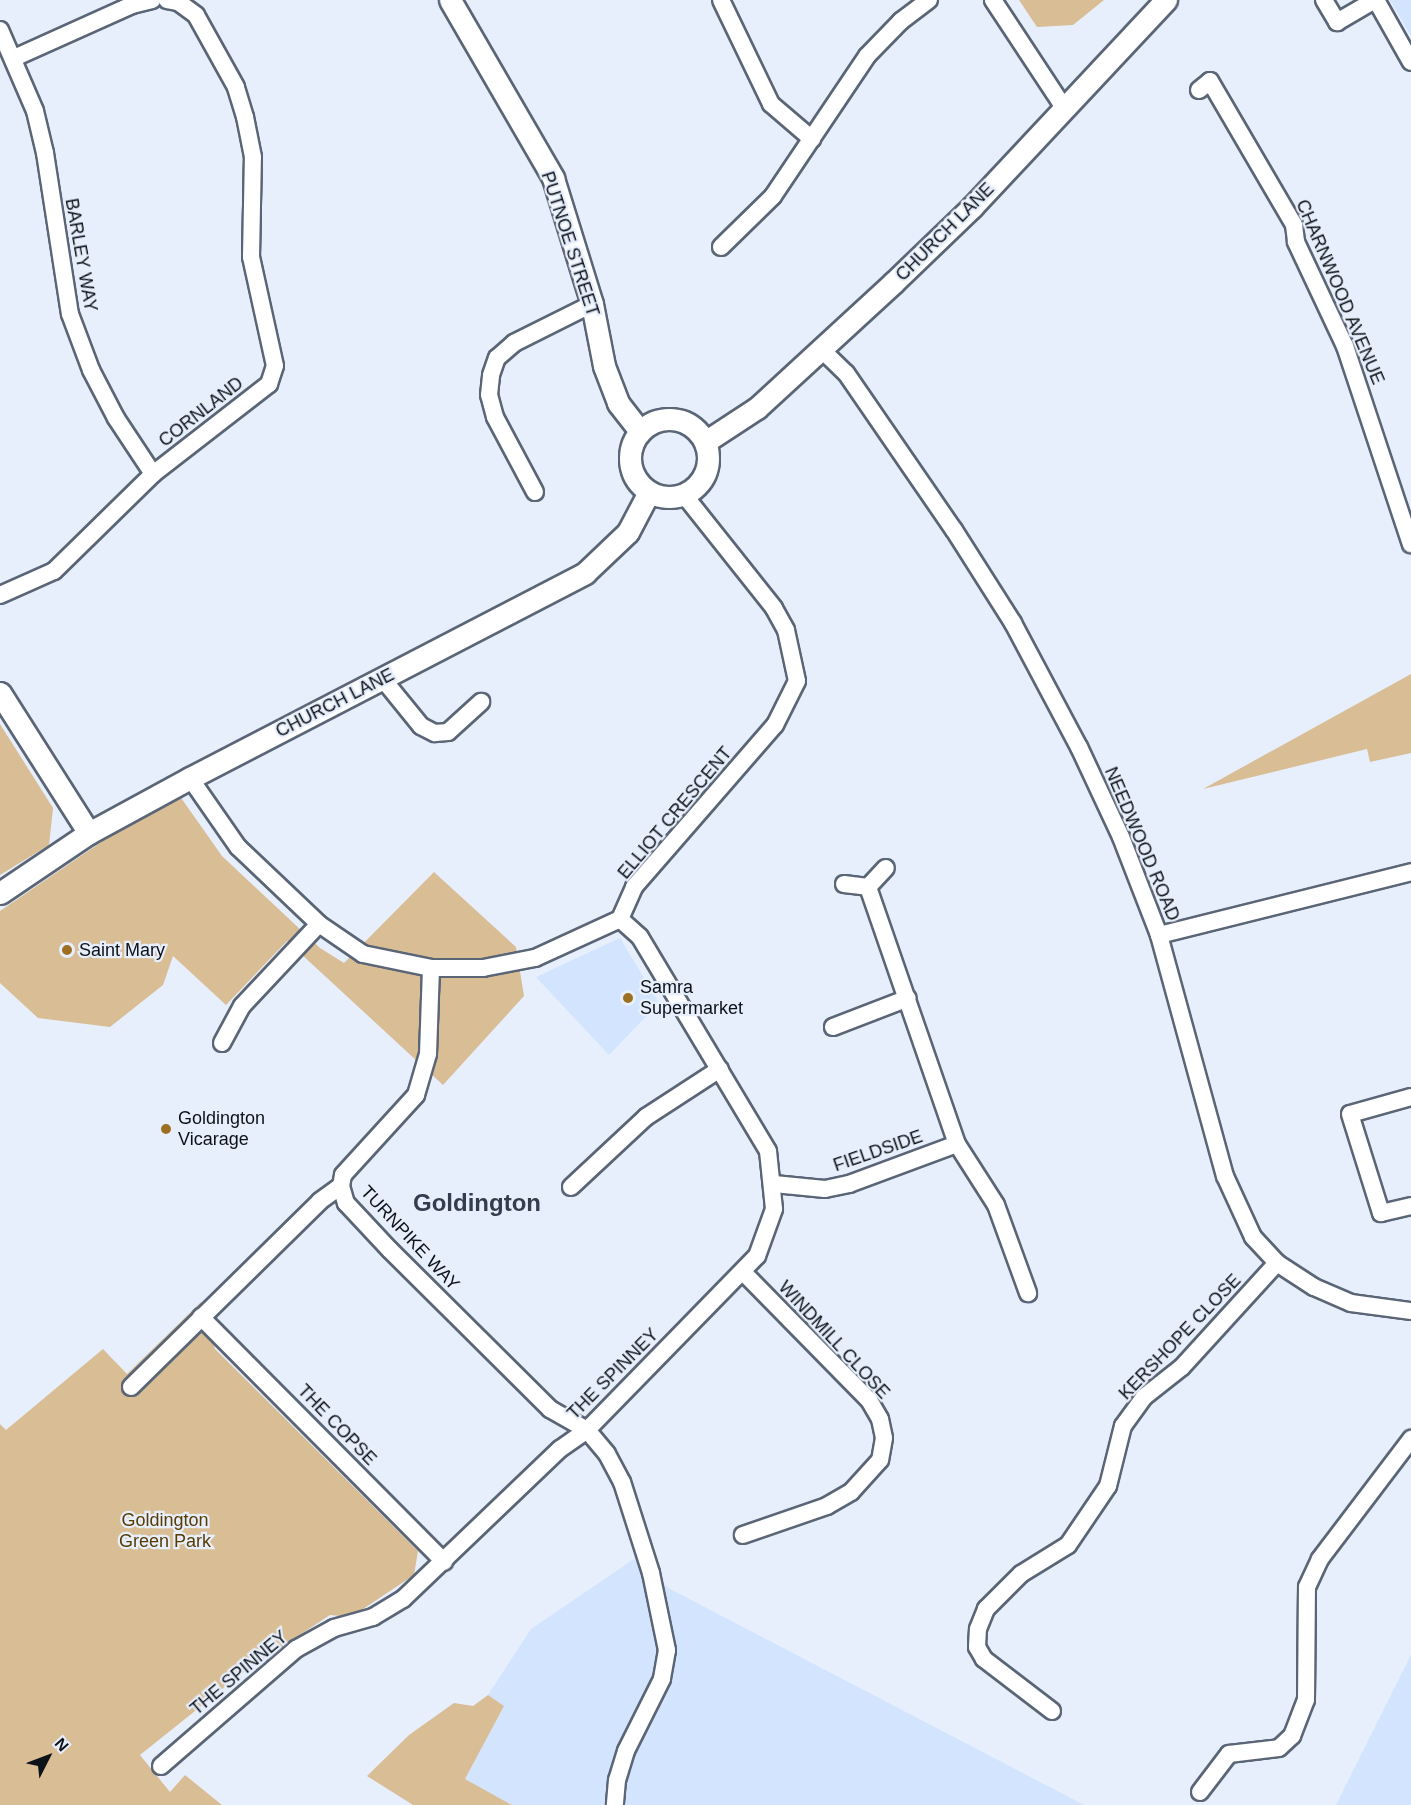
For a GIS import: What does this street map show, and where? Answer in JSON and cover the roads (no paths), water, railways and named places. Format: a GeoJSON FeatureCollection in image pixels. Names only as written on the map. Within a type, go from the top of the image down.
{"type":"FeatureCollection","features":[{"type":"Feature","properties":{"kind":"street"},"geometry":{"type":"LineString","coordinates":[[14,58],[132,5],[152,0]]}},
{"type":"Feature","properties":{"kind":"street","name":"CORNLAND"},"geometry":{"type":"LineString","coordinates":[[0,594],[54,571],[153,474],[268,384],[275,366],[251,257],[253,157],[245,117],[236,87],[201,23],[178,2],[167,0]]}},
{"type":"Feature","properties":{"kind":"street","name":"PUTNOE STREET"},"geometry":{"type":"LineString","coordinates":[[450,0],[553,178],[592,304],[604,366],[618,403],[640,430]]}},
{"type":"Feature","properties":{"kind":"street"},"geometry":{"type":"LineString","coordinates":[[721,0],[771,104],[812,140]]}},
{"type":"Feature","properties":{"kind":"street"},"geometry":{"type":"LineString","coordinates":[[721,247],[773,196],[867,56],[901,21],[929,0]]}},
{"type":"Feature","properties":{"kind":"street"},"geometry":{"type":"LineString","coordinates":[[993,0],[1065,109]]}},
{"type":"Feature","properties":{"kind":"street","name":"CHURCH LANE"},"geometry":{"type":"LineString","coordinates":[[705,442],[757,408],[822,350],[964,214],[1166,0]]}},
{"type":"Feature","properties":{"kind":"street"},"geometry":{"type":"LineString","coordinates":[[1324,0],[1337,22],[1375,0],[1411,62]]}},
{"type":"Feature","properties":{"kind":"street","name":"BARLEY WAY"},"geometry":{"type":"LineString","coordinates":[[0,30],[14,58],[34,111],[45,153],[70,314],[91,370],[116,418],[153,474]]}},
{"type":"Feature","properties":{"kind":"street","name":"CHARNWOOD AVENUE"},"geometry":{"type":"LineString","coordinates":[[1199,90],[1210,81],[1294,225],[1296,242],[1345,346],[1411,544]]}},
{"type":"Feature","properties":{"kind":"street"},"geometry":{"type":"LineString","coordinates":[[535,492],[495,417],[489,396],[491,375],[497,358],[514,343],[592,304]]}},
{"type":"Feature","properties":{"kind":"street","name":"NEEDWOOD ROAD"},"geometry":{"type":"LineString","coordinates":[[822,350],[846,373],[911,465],[1013,623],[1078,747],[1120,837],[1159,935],[1232,1194],[1253,1237],[1277,1263],[1314,1287],[1351,1303],[1411,1311]]}},
{"type":"Feature","properties":{"kind":"street"},"geometry":{"type":"LineString","coordinates":[[673,419],[692,426],[705,442],[708,459],[702,479],[684,495],[666,497],[649,492],[634,477],[630,452],[640,430],[655,421],[673,419]]}},
{"type":"Feature","properties":{"kind":"street","name":"CHURCH LANE"},"geometry":{"type":"LineString","coordinates":[[0,893],[89,833],[190,778],[585,573],[628,532],[649,492]]}},
{"type":"Feature","properties":{"kind":"street","name":"ELLIOT CRESCENT"},"geometry":{"type":"LineString","coordinates":[[620,919],[634,887],[775,725],[797,681],[786,630],[774,608],[684,495]]}},
{"type":"Feature","properties":{"kind":"street"},"geometry":{"type":"LineString","coordinates":[[382,678],[408,712],[435,733],[448,732],[481,702]]}},
{"type":"Feature","properties":{"kind":"street"},"geometry":{"type":"LineString","coordinates":[[2,699],[89,833]]}},
{"type":"Feature","properties":{"kind":"street"},"geometry":{"type":"LineString","coordinates":[[190,778],[238,847],[319,924],[363,954],[431,968],[483,968],[535,958],[620,919]]}},
{"type":"Feature","properties":{"kind":"street"},"geometry":{"type":"LineString","coordinates":[[868,887],[886,868]]}},
{"type":"Feature","properties":{"kind":"street"},"geometry":{"type":"LineString","coordinates":[[1159,935],[1411,872]]}},
{"type":"Feature","properties":{"kind":"street"},"geometry":{"type":"LineString","coordinates":[[844,884],[868,887]]}},
{"type":"Feature","properties":{"kind":"street"},"geometry":{"type":"LineString","coordinates":[[868,887],[957,1144],[996,1205],[1029,1293]]}},
{"type":"Feature","properties":{"kind":"street","name":"THE SPINNEY"},"geometry":{"type":"LineString","coordinates":[[160,1766],[296,1649],[334,1629],[373,1617],[403,1599],[560,1449],[587,1430],[613,1399],[743,1272],[767,1236],[774,1209],[774,1184],[768,1151],[640,937],[620,919]]}},
{"type":"Feature","properties":{"kind":"street"},"geometry":{"type":"LineString","coordinates":[[222,1043],[242,1006],[319,924]]}},
{"type":"Feature","properties":{"kind":"street","name":"TURNPIKE WAY"},"geometry":{"type":"LineString","coordinates":[[431,968],[428,1054],[416,1095],[343,1175],[340,1186],[346,1203],[390,1250],[550,1409],[587,1430]]}},
{"type":"Feature","properties":{"kind":"street"},"geometry":{"type":"LineString","coordinates":[[833,1027],[908,998]]}},
{"type":"Feature","properties":{"kind":"street"},"geometry":{"type":"LineString","coordinates":[[571,1187],[646,1117],[720,1069]]}},
{"type":"Feature","properties":{"kind":"street"},"geometry":{"type":"LineString","coordinates":[[1411,1097],[1350,1114],[1381,1213],[1411,1206]]}},
{"type":"Feature","properties":{"kind":"street","name":"FIELDSIDE"},"geometry":{"type":"LineString","coordinates":[[774,1184],[825,1189],[849,1184],[957,1144]]}},
{"type":"Feature","properties":{"kind":"street"},"geometry":{"type":"LineString","coordinates":[[131,1387],[320,1201],[340,1186]]}},
{"type":"Feature","properties":{"kind":"street","name":"KERSHOPE CLOSE"},"geometry":{"type":"LineString","coordinates":[[1052,1711],[984,1659],[977,1647],[978,1629],[986,1609],[1021,1574],[1068,1545],[1108,1486],[1123,1426],[1144,1397],[1182,1367],[1277,1263]]}},
{"type":"Feature","properties":{"kind":"street","name":"WINDMILL CLOSE"},"geometry":{"type":"LineString","coordinates":[[743,1272],[869,1400],[880,1419],[884,1438],[880,1460],[866,1480],[851,1492],[827,1506],[743,1535]]}},
{"type":"Feature","properties":{"kind":"street","name":"THE COPSE"},"geometry":{"type":"LineString","coordinates":[[201,1317],[444,1562]]}},
{"type":"Feature","properties":{"kind":"street"},"geometry":{"type":"LineString","coordinates":[[587,1430],[607,1454],[622,1482],[651,1573],[667,1650],[662,1679],[620,1770],[615,1805]]}},
{"type":"Feature","properties":{"kind":"street"},"geometry":{"type":"LineString","coordinates":[[1200,1792],[1229,1754],[1279,1748],[1292,1736],[1306,1700],[1307,1587],[1320,1559],[1411,1439]]}},
{"type":"Feature","properties":{"kind":"place","name":"Saint Mary"},"geometry":{"type":"Point","coordinates":[67,950]}},
{"type":"Feature","properties":{"kind":"place","name":"Samra Supermarket"},"geometry":{"type":"Point","coordinates":[628,998]}},
{"type":"Feature","properties":{"kind":"place","name":"Goldington Vicarage"},"geometry":{"type":"Point","coordinates":[166,1129]}},
{"type":"Feature","properties":{"kind":"district","name":"Goldington"},"geometry":{"type":"Point","coordinates":[477,1203]}},
{"type":"Feature","properties":{"kind":"park label","name":"Goldington Green Park"},"geometry":{"type":"Point","coordinates":[165,1531]}}]}
